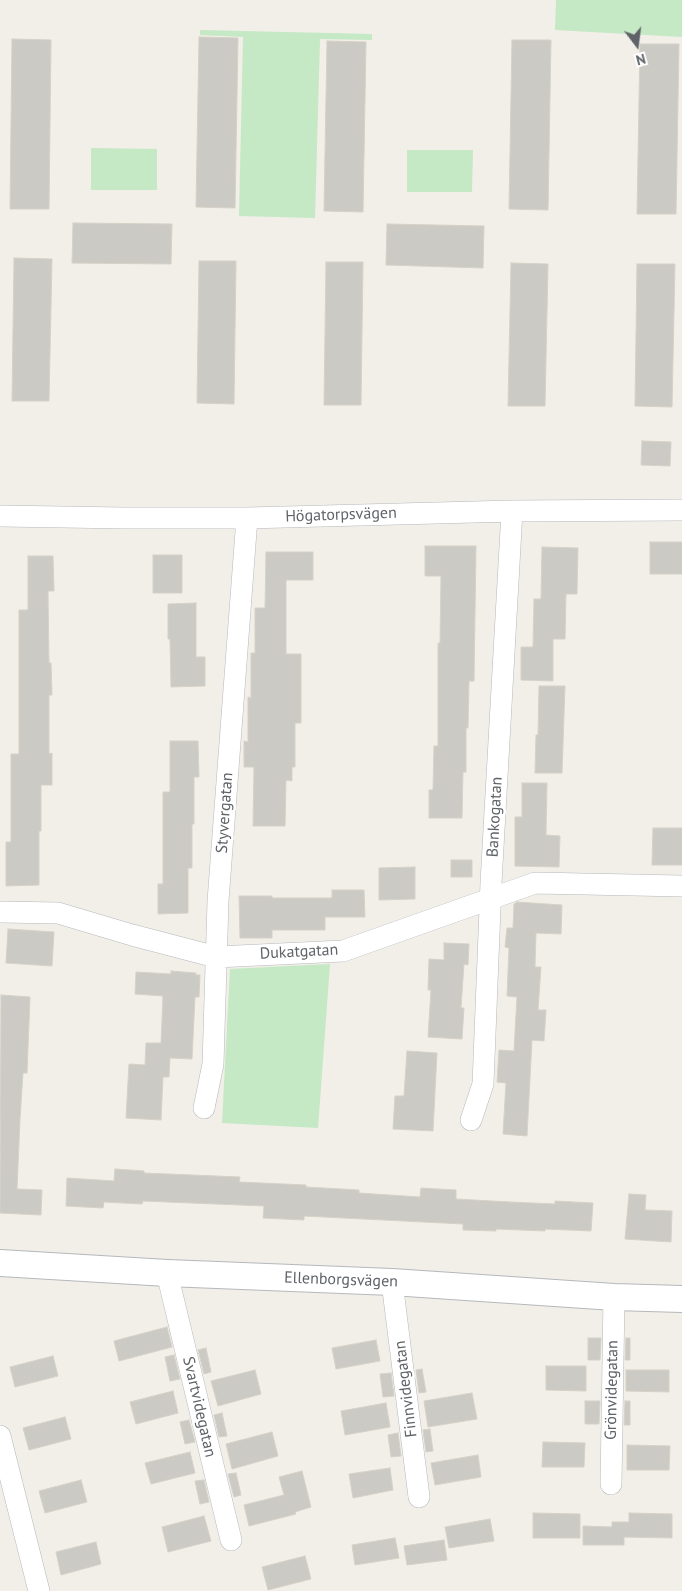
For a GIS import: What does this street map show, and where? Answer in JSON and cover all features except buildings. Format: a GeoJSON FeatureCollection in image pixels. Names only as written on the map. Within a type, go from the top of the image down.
{"type":"FeatureCollection","features":[{"type":"Feature","properties":{"kind":"street","name":"Högatorpsvägen"},"geometry":{"type":"LineString","coordinates":[[0,516],[247,518],[512,511],[682,510]]}},
{"type":"Feature","properties":{"kind":"street","name":"Bankogatan"},"geometry":{"type":"LineString","coordinates":[[471,1120],[483,1084],[512,511]]}},
{"type":"Feature","properties":{"kind":"street","name":"Styvergatan"},"geometry":{"type":"LineString","coordinates":[[204,1108],[213,1064],[218,901],[247,518]]}},
{"type":"Feature","properties":{"kind":"street","name":"Dukatgatan"},"geometry":{"type":"LineString","coordinates":[[0,912],[58,913],[216,957],[343,951],[535,883],[682,886]]}},
{"type":"Feature","properties":{"kind":"street","name":"Ellenborgsvägen"},"geometry":{"type":"LineString","coordinates":[[0,1263],[167,1273],[392,1282],[614,1297],[682,1299]]}},
{"type":"Feature","properties":{"kind":"street","name":"Svartvidegatan"},"geometry":{"type":"LineString","coordinates":[[167,1273],[231,1540]]}},
{"type":"Feature","properties":{"kind":"street","name":"Finnvidegatan"},"geometry":{"type":"LineString","coordinates":[[392,1282],[419,1497]]}},
{"type":"Feature","properties":{"kind":"street","name":"Grönvidegatan"},"geometry":{"type":"LineString","coordinates":[[611,1484],[614,1297]]}},
{"type":"Feature","properties":{"kind":"street"},"geometry":{"type":"LineString","coordinates":[[0,1436],[39,1591]]}},
{"type":"Feature","properties":{"kind":"green space"},"geometry":{"type":"Polygon","coordinates":[[[556,0],[682,0],[682,37],[555,30],[556,0]]]}},
{"type":"Feature","properties":{"kind":"green space"},"geometry":{"type":"Polygon","coordinates":[[[200,30],[372,34],[372,40],[320,39],[315,218],[239,216],[243,37],[200,35],[200,30]]]}},
{"type":"Feature","properties":{"kind":"green space"},"geometry":{"type":"Polygon","coordinates":[[[91,148],[157,149],[157,190],[91,190],[91,148]]]}},
{"type":"Feature","properties":{"kind":"green space"},"geometry":{"type":"Polygon","coordinates":[[[407,150],[473,150],[472,192],[407,192],[407,150]]]}},
{"type":"Feature","properties":{"kind":"green space"},"geometry":{"type":"Polygon","coordinates":[[[330,964],[318,1128],[222,1123],[230,969],[330,964]]]}}]}
